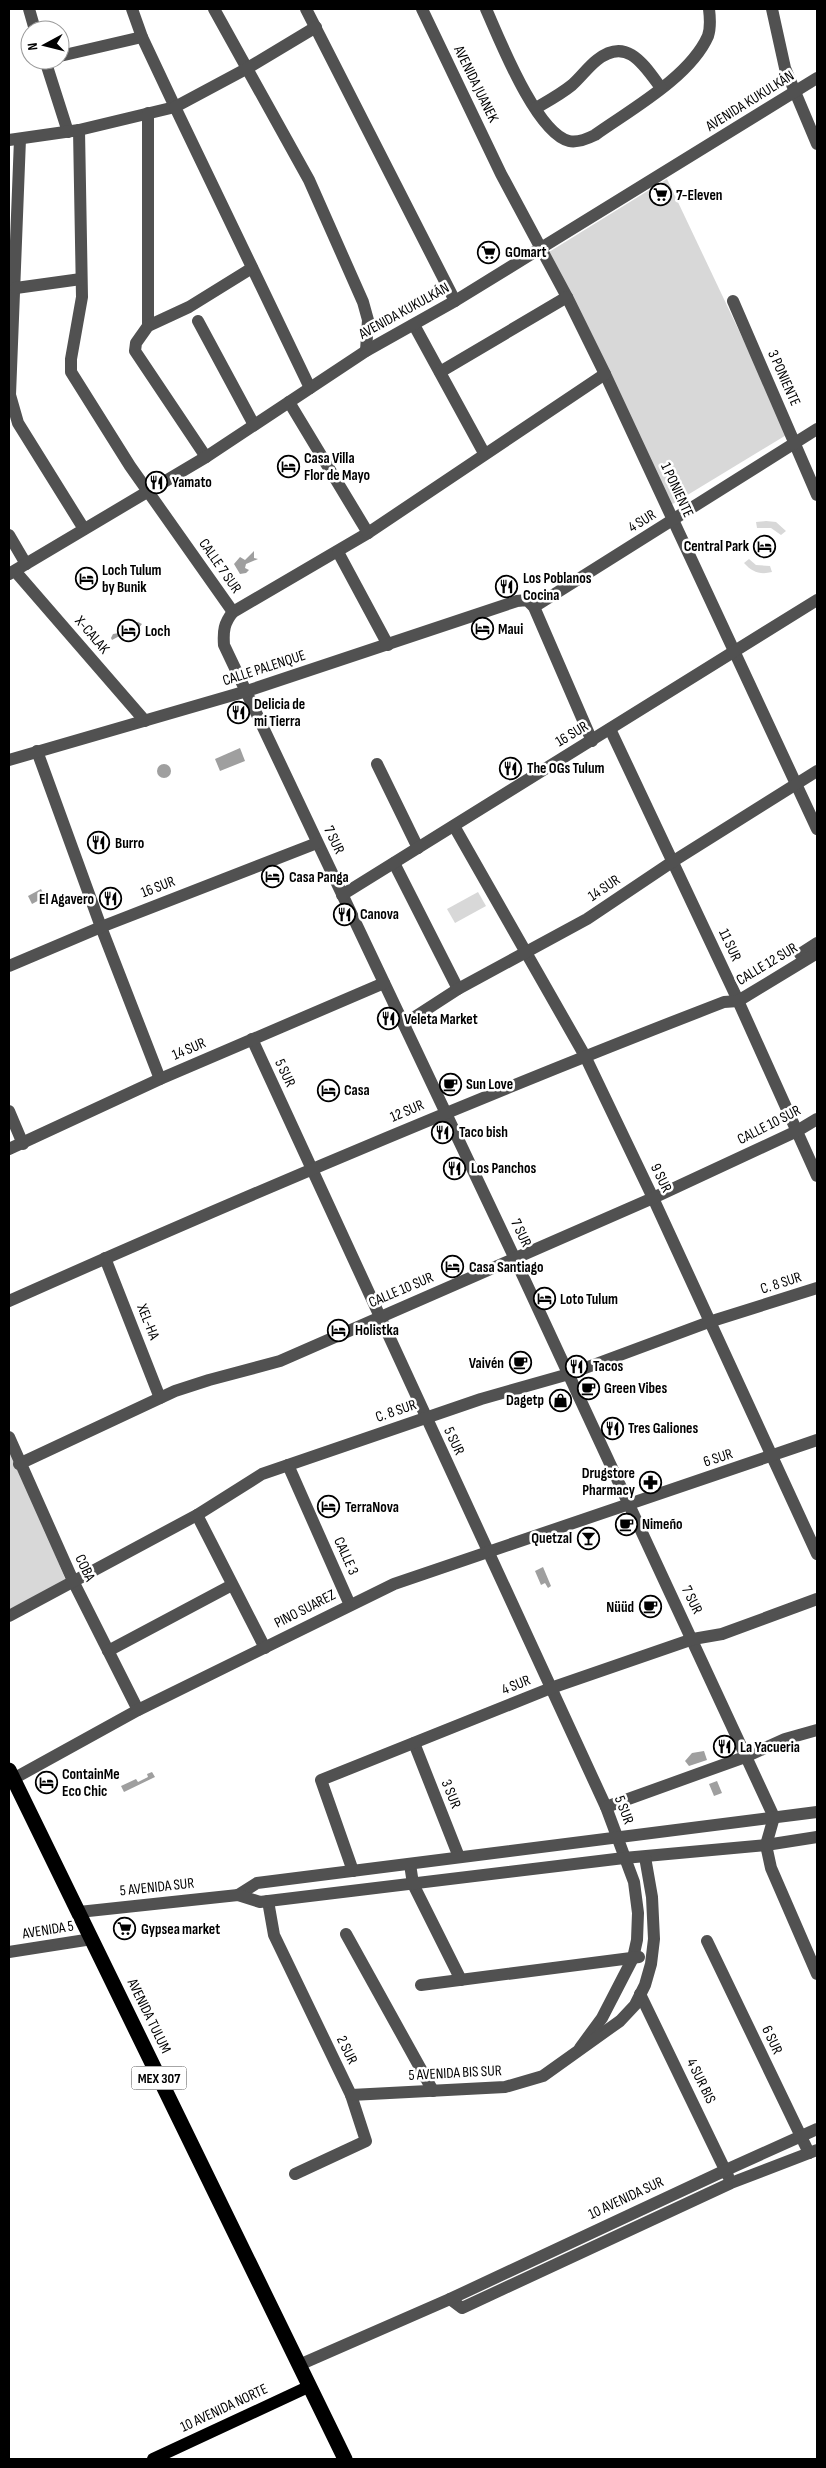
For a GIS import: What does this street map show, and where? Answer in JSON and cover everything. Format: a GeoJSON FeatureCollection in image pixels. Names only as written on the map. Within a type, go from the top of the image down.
{"type":"FeatureCollection","features":[{"type":"Feature","properties":{"kind":"highway","name":"AVENIDA TULUM"},"geometry":{"type":"LineString","coordinates":[[11,1774],[310,2386]]}},
{"type":"Feature","properties":{"kind":"highway","name":"MEX 307"},"geometry":{"type":"LineString","coordinates":[[310,2386],[345,2459]]}},
{"type":"Feature","properties":{"kind":"main road","name":"10 AVENIDA NORTE"},"geometry":{"type":"LineString","coordinates":[[153,2459],[310,2386]]}},
{"type":"Feature","properties":{"kind":"street"},"geometry":{"type":"LineString","coordinates":[[132,9],[142,37],[310,388]]}},
{"type":"Feature","properties":{"kind":"street"},"geometry":{"type":"LineString","coordinates":[[214,9],[309,180],[363,302],[368,320],[366,350]]}},
{"type":"Feature","properties":{"kind":"street"},"geometry":{"type":"LineString","coordinates":[[306,9],[455,302]]}},
{"type":"Feature","properties":{"kind":"street","name":"AVENIDA JUANEK"},"geometry":{"type":"LineString","coordinates":[[422,9],[501,174],[541,249]]}},
{"type":"Feature","properties":{"kind":"street"},"geometry":{"type":"LineString","coordinates":[[486,9],[514,73],[536,108],[557,135],[569,141],[595,136],[679,73],[700,49],[709,34],[709,9]]}},
{"type":"Feature","properties":{"kind":"street"},"geometry":{"type":"LineString","coordinates":[[772,9],[785,68],[817,144]]}},
{"type":"Feature","properties":{"kind":"street"},"geometry":{"type":"LineString","coordinates":[[84,529],[13,412],[10,395],[16,288],[14,140],[74,131],[175,107],[246,69],[316,27]]}},
{"type":"Feature","properties":{"kind":"street"},"geometry":{"type":"LineString","coordinates":[[70,54],[142,37]]}},
{"type":"Feature","properties":{"kind":"street"},"geometry":{"type":"LineString","coordinates":[[536,108],[573,84],[596,61],[609,52],[625,51],[636,57],[661,88]]}},
{"type":"Feature","properties":{"kind":"street","name":"CALLE 7 SUR"},"geometry":{"type":"LineString","coordinates":[[49,70],[74,131],[82,279],[81,304],[71,359],[71,372],[130,466],[233,612],[226,620],[223,630],[224,645],[247,692]]}},
{"type":"Feature","properties":{"kind":"street","name":"AVENIDA KUKULKÁN"},"geometry":{"type":"LineString","coordinates":[[12,573],[206,457],[366,350],[455,302],[817,78]]}},
{"type":"Feature","properties":{"kind":"street"},"geometry":{"type":"LineString","coordinates":[[148,113],[148,326]]}},
{"type":"Feature","properties":{"kind":"street","name":"1 PONIENTE"},"geometry":{"type":"LineString","coordinates":[[541,249],[605,374],[817,829]]}},
{"type":"Feature","properties":{"kind":"street"},"geometry":{"type":"LineString","coordinates":[[206,457],[135,351],[136,343],[148,326],[189,307],[252,268]]}},
{"type":"Feature","properties":{"kind":"street"},"geometry":{"type":"LineString","coordinates":[[16,288],[82,279]]}},
{"type":"Feature","properties":{"kind":"street"},"geometry":{"type":"LineString","coordinates":[[440,372],[567,297]]}},
{"type":"Feature","properties":{"kind":"street","name":"3 PONIENTE"},"geometry":{"type":"LineString","coordinates":[[733,301],[817,495]]}},
{"type":"Feature","properties":{"kind":"street"},"geometry":{"type":"LineString","coordinates":[[198,321],[254,425]]}},
{"type":"Feature","properties":{"kind":"street"},"geometry":{"type":"LineString","coordinates":[[414,325],[484,453]]}},
{"type":"Feature","properties":{"kind":"street"},"geometry":{"type":"LineString","coordinates":[[233,612],[368,533],[484,453],[605,374]]}},
{"type":"Feature","properties":{"kind":"street"},"geometry":{"type":"LineString","coordinates":[[289,402],[368,533]]}},
{"type":"Feature","properties":{"kind":"street","name":"4 SUR"},"geometry":{"type":"LineString","coordinates":[[531,604],[673,521],[817,429]]}},
{"type":"Feature","properties":{"kind":"street"},"geometry":{"type":"LineString","coordinates":[[9,535],[26,564]]}},
{"type":"Feature","properties":{"kind":"street"},"geometry":{"type":"LineString","coordinates":[[338,552],[388,645]]}},
{"type":"Feature","properties":{"kind":"street","name":"X-CALAK"},"geometry":{"type":"LineString","coordinates":[[12,573],[146,721]]}},
{"type":"Feature","properties":{"kind":"street","name":"16 SUR"},"geometry":{"type":"LineString","coordinates":[[342,896],[817,600]]}},
{"type":"Feature","properties":{"kind":"street","name":"CALLE PALENQUE"},"geometry":{"type":"LineString","coordinates":[[9,760],[247,692],[517,601],[531,604]]}},
{"type":"Feature","properties":{"kind":"street"},"geometry":{"type":"LineString","coordinates":[[531,604],[592,741]]}},
{"type":"Feature","properties":{"kind":"street","name":"7 SUR"},"geometry":{"type":"LineString","coordinates":[[247,692],[569,1374],[774,1817]]}},
{"type":"Feature","properties":{"kind":"street","name":"11 SUR"},"geometry":{"type":"LineString","coordinates":[[610,729],[817,1176]]}},
{"type":"Feature","properties":{"kind":"street"},"geometry":{"type":"LineString","coordinates":[[37,751],[101,927],[160,1079]]}},
{"type":"Feature","properties":{"kind":"street"},"geometry":{"type":"LineString","coordinates":[[377,764],[418,848]]}},
{"type":"Feature","properties":{"kind":"street","name":"14 SUR"},"geometry":{"type":"LineString","coordinates":[[404,1024],[458,990],[587,919],[672,862],[817,771]]}},
{"type":"Feature","properties":{"kind":"street","name":"9 SUR"},"geometry":{"type":"LineString","coordinates":[[454,826],[525,954],[585,1056],[653,1198],[817,1554]]}},
{"type":"Feature","properties":{"kind":"street","name":"16 SUR"},"geometry":{"type":"LineString","coordinates":[[10,965],[317,842]]}},
{"type":"Feature","properties":{"kind":"street"},"geometry":{"type":"LineString","coordinates":[[394,863],[458,990]]}},
{"type":"Feature","properties":{"kind":"street","name":"CALLE 12 SUR"},"geometry":{"type":"LineString","coordinates":[[736,998],[817,943]]}},
{"type":"Feature","properties":{"kind":"street","name":"CALLE 12 SUR"},"geometry":{"type":"LineString","coordinates":[[724,1002],[736,998],[817,953]]}},
{"type":"Feature","properties":{"kind":"street","name":"14 SUR"},"geometry":{"type":"LineString","coordinates":[[9,1149],[160,1079],[384,983]]}},
{"type":"Feature","properties":{"kind":"street","name":"12 SUR"},"geometry":{"type":"LineString","coordinates":[[9,1301],[312,1169],[585,1056],[724,1002]]}},
{"type":"Feature","properties":{"kind":"street","name":"5 SUR"},"geometry":{"type":"LineString","coordinates":[[252,1039],[425,1418],[606,1807],[624,1858]]}},
{"type":"Feature","properties":{"kind":"street"},"geometry":{"type":"LineString","coordinates":[[9,1111],[23,1144]]}},
{"type":"Feature","properties":{"kind":"street","name":"CALLE 10 SUR"},"geometry":{"type":"LineString","coordinates":[[19,1464],[160,1398],[209,1380],[280,1361],[653,1198],[797,1131],[817,1119]]}},
{"type":"Feature","properties":{"kind":"street","name":"XEL-HA"},"geometry":{"type":"LineString","coordinates":[[105,1258],[160,1398]]}},
{"type":"Feature","properties":{"kind":"street","name":"C. 8 SUR"},"geometry":{"type":"LineString","coordinates":[[9,1616],[74,1583],[197,1515],[262,1474],[481,1398],[569,1374],[709,1322],[817,1288]]}},
{"type":"Feature","properties":{"kind":"street","name":"COBA"},"geometry":{"type":"LineString","coordinates":[[9,1437],[19,1464],[74,1583],[138,1710]]}},
{"type":"Feature","properties":{"kind":"street","name":"6 SUR"},"geometry":{"type":"LineString","coordinates":[[628,1505],[772,1458],[817,1440]]}},
{"type":"Feature","properties":{"kind":"street","name":"CALLE 3"},"geometry":{"type":"LineString","coordinates":[[288,1465],[350,1605]]}},
{"type":"Feature","properties":{"kind":"street","name":"PINO SUAREZ"},"geometry":{"type":"LineString","coordinates":[[11,1774],[394,1584],[628,1505]]}},
{"type":"Feature","properties":{"kind":"street"},"geometry":{"type":"LineString","coordinates":[[197,1515],[265,1648]]}},
{"type":"Feature","properties":{"kind":"street"},"geometry":{"type":"LineString","coordinates":[[108,1651],[232,1585]]}},
{"type":"Feature","properties":{"kind":"street","name":"4 SUR"},"geometry":{"type":"LineString","coordinates":[[353,1871],[321,1780],[551,1688],[693,1639],[722,1634],[817,1599]]}},
{"type":"Feature","properties":{"kind":"street"},"geometry":{"type":"LineString","coordinates":[[606,1807],[745,1757],[784,1739],[817,1730]]}},
{"type":"Feature","properties":{"kind":"street","name":"3 SUR"},"geometry":{"type":"LineString","coordinates":[[414,1743],[459,1857]]}},
{"type":"Feature","properties":{"kind":"street"},"geometry":{"type":"LineString","coordinates":[[238,1895],[257,1883],[817,1812]]}},
{"type":"Feature","properties":{"kind":"street"},"geometry":{"type":"LineString","coordinates":[[774,1817],[766,1845],[771,1868],[817,1974]]}},
{"type":"Feature","properties":{"kind":"street"},"geometry":{"type":"LineString","coordinates":[[238,1895],[260,1902],[624,1858],[766,1845],[817,1837]]}},
{"type":"Feature","properties":{"kind":"street","name":"5 AVENIDA BIS SUR"},"geometry":{"type":"LineString","coordinates":[[351,2095],[505,2087],[543,2076],[620,2021],[634,2005],[645,1985],[652,1956],[654,1940],[652,1897],[645,1856]]}},
{"type":"Feature","properties":{"kind":"street","name":"5 AVENIDA BIS SUR"},"geometry":{"type":"LineString","coordinates":[[580,2048],[602,2018],[633,1958],[637,1940],[638,1913],[630,1866],[624,1858]]}},
{"type":"Feature","properties":{"kind":"street"},"geometry":{"type":"LineString","coordinates":[[410,1864],[413,1884],[461,1980]]}},
{"type":"Feature","properties":{"kind":"street","name":"5 AVENIDA SUR"},"geometry":{"type":"LineString","coordinates":[[79,1912],[238,1895]]}},
{"type":"Feature","properties":{"kind":"street","name":"2 SUR"},"geometry":{"type":"LineString","coordinates":[[268,1901],[274,1935],[351,2095],[366,2141],[295,2174]]}},
{"type":"Feature","properties":{"kind":"street"},"geometry":{"type":"LineString","coordinates":[[346,1934],[433,2091]]}},
{"type":"Feature","properties":{"kind":"street","name":"AVENIDA 5"},"geometry":{"type":"LineString","coordinates":[[9,1952],[92,1939]]}},
{"type":"Feature","properties":{"kind":"street","name":"6 SUR"},"geometry":{"type":"LineString","coordinates":[[707,1941],[800,2136],[813,2151]]}},
{"type":"Feature","properties":{"kind":"street"},"geometry":{"type":"LineString","coordinates":[[420,1985],[652,1956]]}},
{"type":"Feature","properties":{"kind":"street","name":"4 SUR BIS"},"geometry":{"type":"LineString","coordinates":[[640,1994],[731,2183]]}},
{"type":"Feature","properties":{"kind":"street","name":"10 AVENIDA SUR"},"geometry":{"type":"LineString","coordinates":[[300,2365],[450,2299],[817,2129]]}},
{"type":"Feature","properties":{"kind":"street"},"geometry":{"type":"LineString","coordinates":[[450,2299],[462,2308],[731,2183],[813,2151]]}},
{"type":"Feature","properties":{"kind":"shaded area"},"geometry":{"type":"Polygon","coordinates":[[[667,179],[788,434],[671,505],[549,252],[667,179]]]}},
{"type":"Feature","properties":{"kind":"shaded area"},"geometry":{"type":"Polygon","coordinates":[[[756,522],[776,522],[786,531],[781,535],[771,528],[757,528],[756,522]]]}},
{"type":"Feature","properties":{"kind":"shaded area"},"geometry":{"type":"Polygon","coordinates":[[[254,551],[254,558],[258,559],[246,564],[245,568],[249,570],[246,573],[240,574],[234,564],[240,557],[245,560],[254,551]]]}},
{"type":"Feature","properties":{"kind":"shaded area"},"geometry":{"type":"Polygon","coordinates":[[[749,559],[756,565],[770,566],[772,572],[760,573],[753,571],[744,563],[749,559]]]}},
{"type":"Feature","properties":{"kind":"shaded area"},"geometry":{"type":"Polygon","coordinates":[[[138,622],[142,624],[136,631],[127,632],[112,640],[113,634],[119,633],[125,626],[138,622]]]}},
{"type":"Feature","properties":{"kind":"shaded area"},"geometry":{"type":"Polygon","coordinates":[[[240,748],[245,761],[220,771],[215,759],[240,748]]]}},
{"type":"Feature","properties":{"kind":"shaded area"},"geometry":{"type":"Polygon","coordinates":[[[164,764],[169,766],[171,771],[169,776],[164,778],[159,776],[157,771],[159,766],[164,764]]]}},
{"type":"Feature","properties":{"kind":"shaded area"},"geometry":{"type":"Polygon","coordinates":[[[41,889],[45,897],[32,904],[28,896],[41,889]]]}},
{"type":"Feature","properties":{"kind":"shaded area"},"geometry":{"type":"Polygon","coordinates":[[[478,892],[486,906],[455,923],[447,909],[478,892]]]}},
{"type":"Feature","properties":{"kind":"shaded area"},"geometry":{"type":"Polygon","coordinates":[[[9,1443],[66,1581],[9,1609],[9,1443]]]}},
{"type":"Feature","properties":{"kind":"shaded area"},"geometry":{"type":"Polygon","coordinates":[[[543,1567],[551,1586],[548,1588],[545,1583],[541,1585],[535,1571],[543,1567]]]}},
{"type":"Feature","properties":{"kind":"shaded area"},"geometry":{"type":"Polygon","coordinates":[[[704,1751],[707,1760],[689,1766],[685,1761],[692,1753],[704,1751]]]}},
{"type":"Feature","properties":{"kind":"shaded area"},"geometry":{"type":"Polygon","coordinates":[[[152,1772],[155,1777],[124,1792],[121,1786],[136,1779],[138,1782],[148,1777],[147,1774],[152,1772]]]}},
{"type":"Feature","properties":{"kind":"shaded area"},"geometry":{"type":"Polygon","coordinates":[[[717,1781],[722,1793],[714,1796],[709,1784],[717,1781]]]}},
{"type":"Feature","properties":{"kind":"place","name":"7-Eleven"},"geometry":{"type":"Point","coordinates":[660,195]}},
{"type":"Feature","properties":{"kind":"place","name":"GOmart"},"geometry":{"type":"Point","coordinates":[489,252]}},
{"type":"Feature","properties":{"kind":"place","name":"Casa Villa Flor de Mayo"},"geometry":{"type":"Point","coordinates":[288,467]}},
{"type":"Feature","properties":{"kind":"place","name":"Yamato"},"geometry":{"type":"Point","coordinates":[156,482]}},
{"type":"Feature","properties":{"kind":"place","name":"Central Park"},"geometry":{"type":"Point","coordinates":[765,546]}},
{"type":"Feature","properties":{"kind":"place","name":"Loch Tulum by Bunik"},"geometry":{"type":"Point","coordinates":[86,579]}},
{"type":"Feature","properties":{"kind":"place","name":"Los Poblanos Cocina"},"geometry":{"type":"Point","coordinates":[507,587]}},
{"type":"Feature","properties":{"kind":"place","name":"Maui"},"geometry":{"type":"Point","coordinates":[482,629]}},
{"type":"Feature","properties":{"kind":"place","name":"Loch"},"geometry":{"type":"Point","coordinates":[129,631]}},
{"type":"Feature","properties":{"kind":"place","name":"Delicia de mi Tierra"},"geometry":{"type":"Point","coordinates":[238,713]}},
{"type":"Feature","properties":{"kind":"place","name":"The OGs Tulum"},"geometry":{"type":"Point","coordinates":[511,768]}},
{"type":"Feature","properties":{"kind":"place","name":"Burro"},"geometry":{"type":"Point","coordinates":[99,843]}},
{"type":"Feature","properties":{"kind":"place","name":"Casa Panga"},"geometry":{"type":"Point","coordinates":[273,877]}},
{"type":"Feature","properties":{"kind":"place","name":"El Agavero"},"geometry":{"type":"Point","coordinates":[110,899]}},
{"type":"Feature","properties":{"kind":"place","name":"Canova"},"geometry":{"type":"Point","coordinates":[344,914]}},
{"type":"Feature","properties":{"kind":"place","name":"Veleta Market"},"geometry":{"type":"Point","coordinates":[388,1019]}},
{"type":"Feature","properties":{"kind":"place","name":"Sun Love"},"geometry":{"type":"Point","coordinates":[450,1084]}},
{"type":"Feature","properties":{"kind":"place","name":"Casa"},"geometry":{"type":"Point","coordinates":[328,1090]}},
{"type":"Feature","properties":{"kind":"place","name":"Taco bish"},"geometry":{"type":"Point","coordinates":[443,1132]}},
{"type":"Feature","properties":{"kind":"place","name":"Los Panchos"},"geometry":{"type":"Point","coordinates":[455,1168]}},
{"type":"Feature","properties":{"kind":"place","name":"Casa Santiago"},"geometry":{"type":"Point","coordinates":[453,1267]}},
{"type":"Feature","properties":{"kind":"place","name":"Loto Tulum"},"geometry":{"type":"Point","coordinates":[544,1299]}},
{"type":"Feature","properties":{"kind":"place","name":"Holistka"},"geometry":{"type":"Point","coordinates":[339,1330]}},
{"type":"Feature","properties":{"kind":"place","name":"Vaivén"},"geometry":{"type":"Point","coordinates":[520,1363]}},
{"type":"Feature","properties":{"kind":"place","name":"Tacos"},"geometry":{"type":"Point","coordinates":[577,1366]}},
{"type":"Feature","properties":{"kind":"place","name":"Green Vibes"},"geometry":{"type":"Point","coordinates":[588,1388]}},
{"type":"Feature","properties":{"kind":"place","name":"Dagetp"},"geometry":{"type":"Point","coordinates":[560,1400]}},
{"type":"Feature","properties":{"kind":"place","name":"Tres Galiones"},"geometry":{"type":"Point","coordinates":[612,1428]}},
{"type":"Feature","properties":{"kind":"place","name":"Drugstore Pharmacy"},"geometry":{"type":"Point","coordinates":[651,1482]}},
{"type":"Feature","properties":{"kind":"place","name":"TerraNova"},"geometry":{"type":"Point","coordinates":[329,1507]}},
{"type":"Feature","properties":{"kind":"place","name":"Nimeño"},"geometry":{"type":"Point","coordinates":[626,1524]}},
{"type":"Feature","properties":{"kind":"place","name":"Quetzal"},"geometry":{"type":"Point","coordinates":[588,1538]}},
{"type":"Feature","properties":{"kind":"place","name":"Nüüd"},"geometry":{"type":"Point","coordinates":[650,1607]}},
{"type":"Feature","properties":{"kind":"place","name":"La Yacueria"},"geometry":{"type":"Point","coordinates":[724,1747]}},
{"type":"Feature","properties":{"kind":"place","name":"ContainMe Eco Chic"},"geometry":{"type":"Point","coordinates":[46,1783]}},
{"type":"Feature","properties":{"kind":"place","name":"Gypsea market"},"geometry":{"type":"Point","coordinates":[125,1929]}}]}
